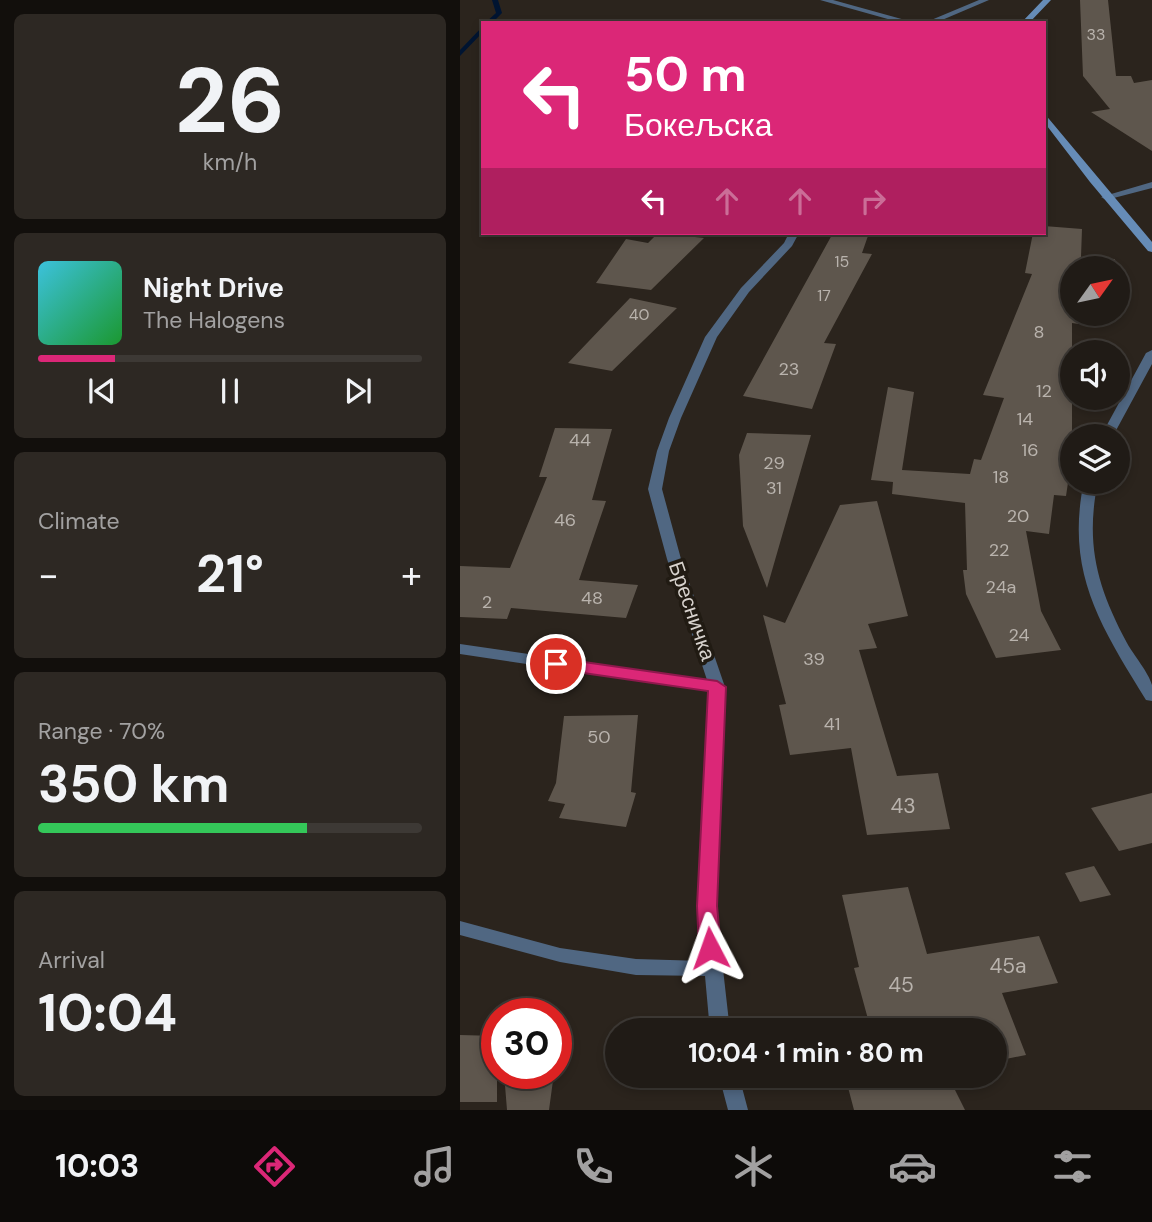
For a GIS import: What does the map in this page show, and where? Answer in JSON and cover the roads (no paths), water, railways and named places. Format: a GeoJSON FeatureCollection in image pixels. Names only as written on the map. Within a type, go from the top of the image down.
{"type":"FeatureCollection","features":[{"type":"Feature","properties":{"kind":"street"},"geometry":{"type":"LineString","coordinates":[[824,0],[904,21]]}},
{"type":"Feature","properties":{"kind":"street"},"geometry":{"type":"LineString","coordinates":[[933,21],[985,0]]}},
{"type":"Feature","properties":{"kind":"street"},"geometry":{"type":"LineString","coordinates":[[1027,21],[1047,0]]}},
{"type":"Feature","properties":{"kind":"street"},"geometry":{"type":"LineString","coordinates":[[1046,118],[1106,197],[1152,249]]}},
{"type":"Feature","properties":{"kind":"street"},"geometry":{"type":"LineString","coordinates":[[1106,197],[1152,185]]}},
{"type":"Feature","properties":{"kind":"street","name":"Бресничка"},"geometry":{"type":"LineString","coordinates":[[718,1018],[711,969],[707,906],[717,687],[658,506],[657,479],[675,418],[711,337],[745,290],[788,244],[793,235]]}},
{"type":"Feature","properties":{"kind":"street"},"geometry":{"type":"LineString","coordinates":[[1114,424],[1152,353]]}},
{"type":"Feature","properties":{"kind":"street"},"geometry":{"type":"LineString","coordinates":[[1087,494],[1084,526],[1091,582],[1110,631],[1152,695]]}},
{"type":"Feature","properties":{"kind":"street"},"geometry":{"type":"LineString","coordinates":[[460,649],[717,687]]}},
{"type":"Feature","properties":{"kind":"street"},"geometry":{"type":"LineString","coordinates":[[460,928],[560,955],[636,967],[711,969]]}},
{"type":"Feature","properties":{"kind":"street"},"geometry":{"type":"LineString","coordinates":[[732,1088],[738,1110]]}},
{"type":"Feature","properties":{"kind":"waterway"},"geometry":{"type":"LineString","coordinates":[[490,21],[499,13],[495,0]]}},
{"type":"Feature","properties":{"kind":"waterway"},"geometry":{"type":"LineString","coordinates":[[460,54],[481,30]]}}]}
